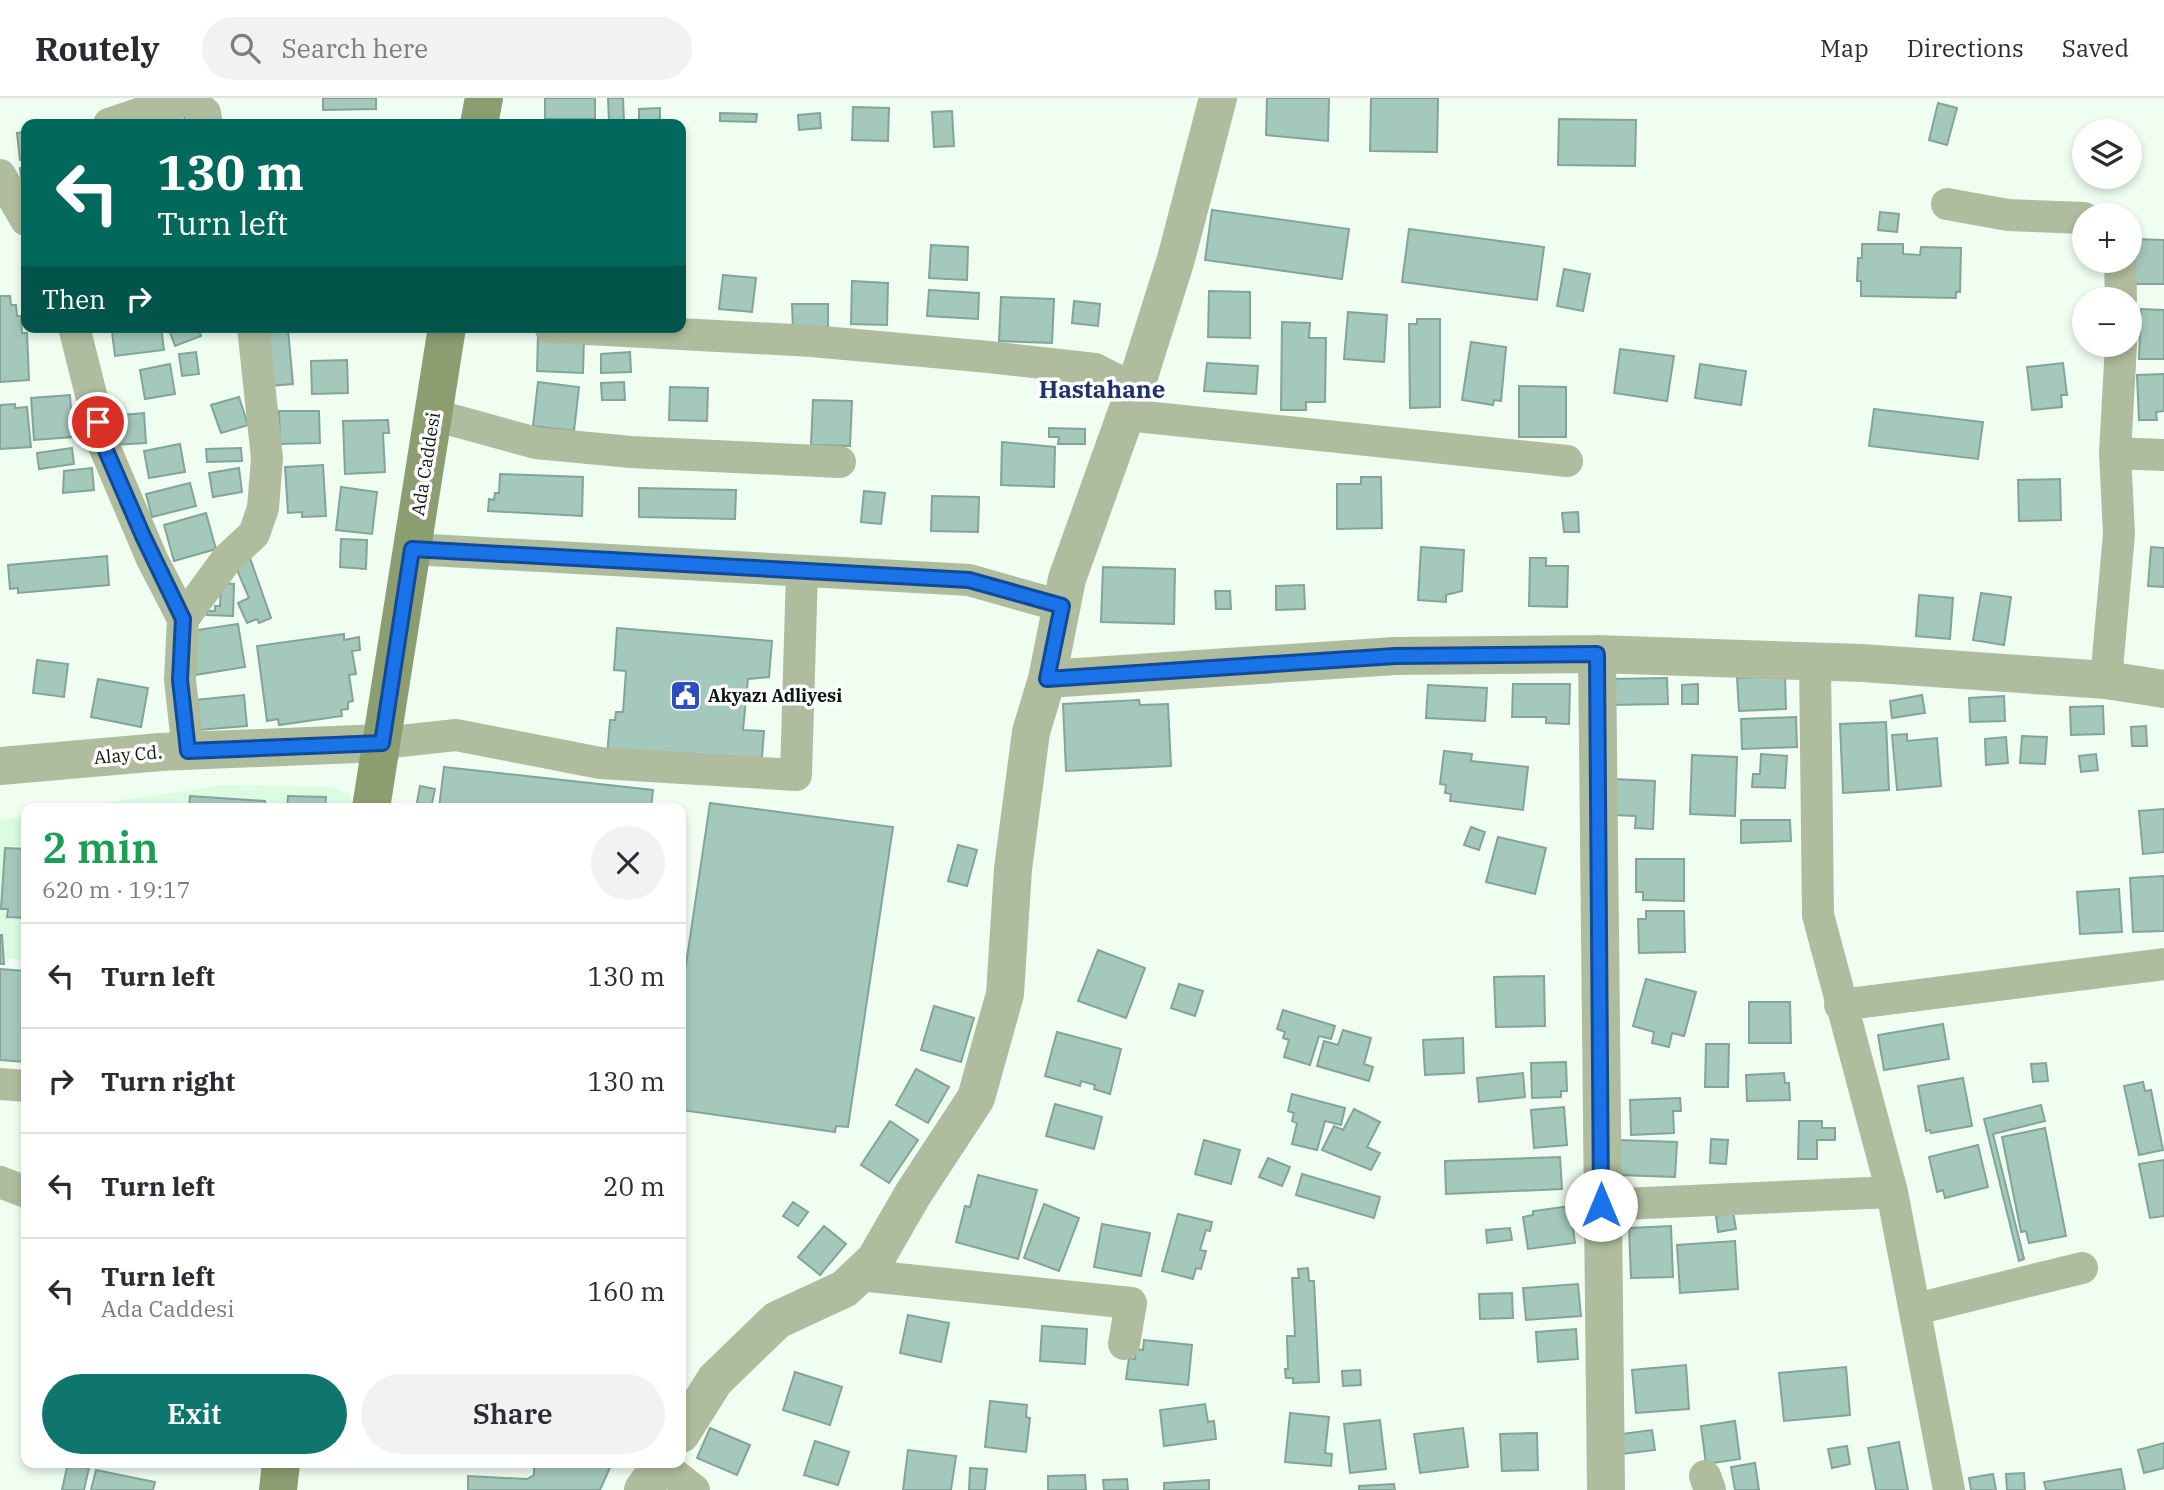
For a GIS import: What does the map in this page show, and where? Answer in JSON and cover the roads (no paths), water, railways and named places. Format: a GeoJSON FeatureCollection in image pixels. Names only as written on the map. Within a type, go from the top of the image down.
{"type":"FeatureCollection","features":[{"type":"Feature","properties":{"kind":"main road"},"geometry":{"type":"LineString","coordinates":[[480,119],[484,98]]}},
{"type":"Feature","properties":{"kind":"main road","name":"Ada Caddesi"},"geometry":{"type":"LineString","coordinates":[[372,803],[446,333]]}},
{"type":"Feature","properties":{"kind":"main road"},"geometry":{"type":"LineString","coordinates":[[278,1490],[280,1468]]}},
{"type":"Feature","properties":{"kind":"street"},"geometry":{"type":"LineString","coordinates":[[125,119],[186,98],[205,113],[207,119]]}},
{"type":"Feature","properties":{"kind":"street"},"geometry":{"type":"LineString","coordinates":[[686,1425],[715,1380],[777,1320],[844,1289],[875,1260],[913,1194],[976,1097],[1006,994],[1013,869],[1031,732],[1047,679],[1067,579],[1131,402],[1176,260],[1218,98]]}},
{"type":"Feature","properties":{"kind":"street"},"geometry":{"type":"LineString","coordinates":[[0,175],[21,211]]}},
{"type":"Feature","properties":{"kind":"street"},"geometry":{"type":"LineString","coordinates":[[1947,204],[2008,215],[2072,218]]}},
{"type":"Feature","properties":{"kind":"street"},"geometry":{"type":"LineString","coordinates":[[0,232],[21,227]]}},
{"type":"Feature","properties":{"kind":"street"},"geometry":{"type":"LineString","coordinates":[[76,333],[104,446],[152,559],[183,619],[180,680],[188,751]]}},
{"type":"Feature","properties":{"kind":"street"},"geometry":{"type":"LineString","coordinates":[[183,619],[227,559],[254,534],[263,508],[267,458],[254,333]]}},
{"type":"Feature","properties":{"kind":"street"},"geometry":{"type":"LineString","coordinates":[[662,333],[812,341],[989,356],[1095,369],[1131,402],[1567,461]]}},
{"type":"Feature","properties":{"kind":"street"},"geometry":{"type":"LineString","coordinates":[[2106,680],[2119,534],[2115,453],[2120,357]]}},
{"type":"Feature","properties":{"kind":"street"},"geometry":{"type":"LineString","coordinates":[[433,415],[536,443],[631,452],[840,462]]}},
{"type":"Feature","properties":{"kind":"street"},"geometry":{"type":"LineString","coordinates":[[2115,453],[2164,455]]}},
{"type":"Feature","properties":{"kind":"street"},"geometry":{"type":"LineString","coordinates":[[412,549],[969,580],[1062,606]]}},
{"type":"Feature","properties":{"kind":"street"},"geometry":{"type":"LineString","coordinates":[[382,743],[456,735],[600,763],[796,775],[803,571]]}},
{"type":"Feature","properties":{"kind":"street"},"geometry":{"type":"LineString","coordinates":[[1047,679],[1395,656],[1597,654],[1815,662],[2106,680],[2164,689]]}},
{"type":"Feature","properties":{"kind":"street"},"geometry":{"type":"LineString","coordinates":[[1597,654],[1606,1490]]}},
{"type":"Feature","properties":{"kind":"street"},"geometry":{"type":"LineString","coordinates":[[1815,662],[1818,915],[1892,1192],[1948,1490]]}},
{"type":"Feature","properties":{"kind":"street","name":"Alay Cd."},"geometry":{"type":"LineString","coordinates":[[0,766],[188,751],[382,743]]}},
{"type":"Feature","properties":{"kind":"street"},"geometry":{"type":"LineString","coordinates":[[1840,1005],[2164,964]]}},
{"type":"Feature","properties":{"kind":"street"},"geometry":{"type":"LineString","coordinates":[[0,1084],[21,1086]]}},
{"type":"Feature","properties":{"kind":"street"},"geometry":{"type":"LineString","coordinates":[[0,1182],[21,1190]]}},
{"type":"Feature","properties":{"kind":"street"},"geometry":{"type":"LineString","coordinates":[[1601,1205],[1892,1192]]}},
{"type":"Feature","properties":{"kind":"street"},"geometry":{"type":"LineString","coordinates":[[1916,1309],[2082,1268]]}},
{"type":"Feature","properties":{"kind":"street"},"geometry":{"type":"LineString","coordinates":[[859,1275],[1131,1303],[1124,1344]]}},
{"type":"Feature","properties":{"kind":"street"},"geometry":{"type":"LineString","coordinates":[[668,1468],[694,1490]]}},
{"type":"Feature","properties":{"kind":"place","name":"Akyazı Adliyesi"},"geometry":{"type":"Point","coordinates":[685,696]}},
{"type":"Feature","properties":{"kind":"district","name":"Hastahane"},"geometry":{"type":"Point","coordinates":[1102,390]}}]}
